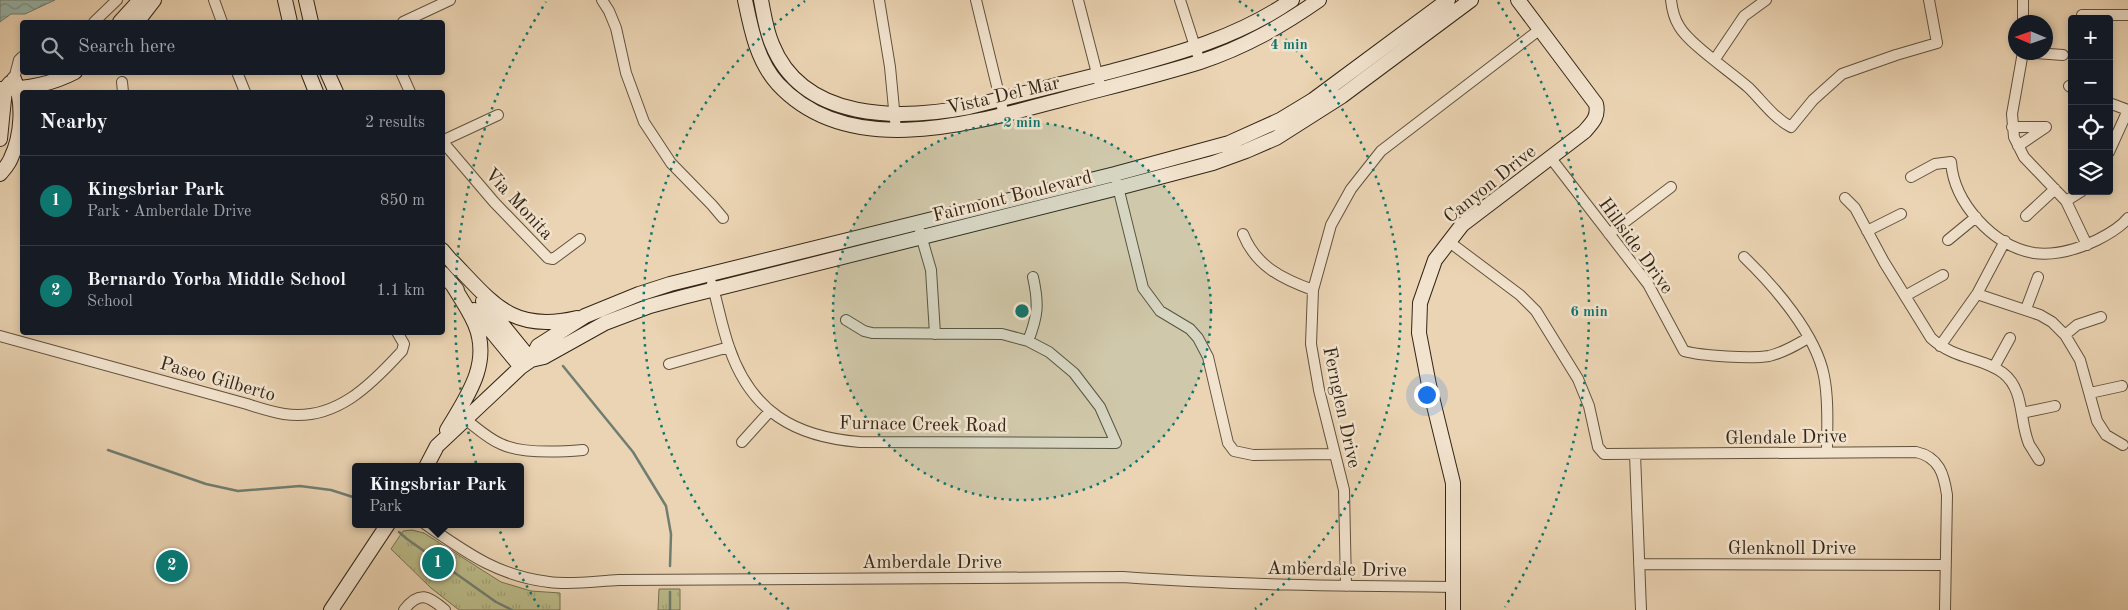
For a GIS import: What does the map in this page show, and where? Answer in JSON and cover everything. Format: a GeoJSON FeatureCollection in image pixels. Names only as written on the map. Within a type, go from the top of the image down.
{"type":"FeatureCollection","features":[{"type":"Feature","properties":{"kind":"street"},"geometry":{"type":"LineString","coordinates":[[96,20],[117,0]]}},
{"type":"Feature","properties":{"kind":"street"},"geometry":{"type":"LineString","coordinates":[[214,0],[221,20]]}},
{"type":"Feature","properties":{"kind":"street"},"geometry":{"type":"LineString","coordinates":[[285,0],[290,20]]}},
{"type":"Feature","properties":{"kind":"street"},"geometry":{"type":"LineString","coordinates":[[306,0],[311,20]]}},
{"type":"Feature","properties":{"kind":"street"},"geometry":{"type":"LineString","coordinates":[[407,20],[450,0]]}},
{"type":"Feature","properties":{"kind":"street"},"geometry":{"type":"LineString","coordinates":[[602,0],[616,28],[626,73],[644,122],[671,163],[723,218]]}},
{"type":"Feature","properties":{"kind":"street","name":"Vista Del Mar"},"geometry":{"type":"LineString","coordinates":[[745,0],[759,53],[777,83],[792,96],[810,110],[830,118],[852,124],[896,130],[946,128],[1004,115],[1200,62],[1254,41],[1319,0]]}},
{"type":"Feature","properties":{"kind":"street","name":"Vista Del Mar"},"geometry":{"type":"LineString","coordinates":[[761,0],[772,45],[788,71],[804,88],[820,98],[836,104],[859,110],[895,115],[939,113],[1000,100],[1195,48],[1246,28],[1289,1]]}},
{"type":"Feature","properties":{"kind":"street"},"geometry":{"type":"LineString","coordinates":[[878,0],[890,67],[896,130]]}},
{"type":"Feature","properties":{"kind":"street"},"geometry":{"type":"LineString","coordinates":[[976,0],[1004,115]]}},
{"type":"Feature","properties":{"kind":"street"},"geometry":{"type":"LineString","coordinates":[[1078,0],[1101,89]]}},
{"type":"Feature","properties":{"kind":"street"},"geometry":{"type":"LineString","coordinates":[[1180,0],[1200,62]]}},
{"type":"Feature","properties":{"kind":"street","name":"Fairmont Boulevard"},"geometry":{"type":"LineString","coordinates":[[526,364],[544,357],[584,333],[621,316],[650,306],[922,237],[1117,181],[1229,143],[1280,120],[1313,100],[1448,0]]}},
{"type":"Feature","properties":{"kind":"street","name":"Fairmont Boulevard"},"geometry":{"type":"LineString","coordinates":[[428,463],[437,446],[526,364],[538,346],[585,316],[639,294],[710,273],[917,222],[1212,163],[1246,151],[1276,138],[1342,96],[1471,0]]}},
{"type":"Feature","properties":{"kind":"street","name":"Canyon Drive"},"geometry":{"type":"LineString","coordinates":[[1453,610],[1453,483],[1418,333],[1420,303],[1426,280],[1435,260],[1462,225],[1584,132],[1594,122],[1598,112],[1596,104],[1518,0]]}},
{"type":"Feature","properties":{"kind":"street"},"geometry":{"type":"LineString","coordinates":[[1671,0],[1679,27],[1750,89],[1778,119],[1791,127],[1814,100],[1842,74],[1896,54],[1936,43],[1929,0]]}},
{"type":"Feature","properties":{"kind":"street"},"geometry":{"type":"LineString","coordinates":[[1715,59],[1744,16],[1766,0]]}},
{"type":"Feature","properties":{"kind":"street"},"geometry":{"type":"LineString","coordinates":[[2023,0],[2023,15]]}},
{"type":"Feature","properties":{"kind":"street"},"geometry":{"type":"LineString","coordinates":[[1289,1],[1296,15]]}},
{"type":"Feature","properties":{"kind":"street"},"geometry":{"type":"LineString","coordinates":[[122,20],[144,2]]}},
{"type":"Feature","properties":{"kind":"street"},"geometry":{"type":"LineString","coordinates":[[138,20],[144,2]]}},
{"type":"Feature","properties":{"kind":"street"},"geometry":{"type":"LineString","coordinates":[[2113,15],[2128,15]]}},
{"type":"Feature","properties":{"kind":"street","name":"Fernglen Drive"},"geometry":{"type":"LineString","coordinates":[[1346,586],[1344,490],[1319,390],[1311,344],[1313,290],[1332,225],[1351,189],[1381,151],[1539,30]]}},
{"type":"Feature","properties":{"kind":"street"},"geometry":{"type":"LineString","coordinates":[[2053,54],[2063,55]]}},
{"type":"Feature","properties":{"kind":"street"},"geometry":{"type":"LineString","coordinates":[[0,139],[8,85],[20,59]]}},
{"type":"Feature","properties":{"kind":"street"},"geometry":{"type":"LineString","coordinates":[[2022,60],[2013,107],[2012,127],[2018,146],[2029,163],[2066,201],[2087,245]]}},
{"type":"Feature","properties":{"kind":"street"},"geometry":{"type":"LineString","coordinates":[[8,85],[37,75]]}},
{"type":"Feature","properties":{"kind":"street"},"geometry":{"type":"LineString","coordinates":[[8,85],[64,78],[70,75]]}},
{"type":"Feature","properties":{"kind":"street"},"geometry":{"type":"LineString","coordinates":[[238,75],[244,90]]}},
{"type":"Feature","properties":{"kind":"street"},"geometry":{"type":"LineString","coordinates":[[309,75],[315,90]]}},
{"type":"Feature","properties":{"kind":"street"},"geometry":{"type":"LineString","coordinates":[[328,75],[335,90]]}},
{"type":"Feature","properties":{"kind":"street"},"geometry":{"type":"LineString","coordinates":[[402,75],[409,90]]}},
{"type":"Feature","properties":{"kind":"street"},"geometry":{"type":"LineString","coordinates":[[122,82],[122,90]]}},
{"type":"Feature","properties":{"kind":"street"},"geometry":{"type":"LineString","coordinates":[[8,85],[20,112]]}},
{"type":"Feature","properties":{"kind":"street"},"geometry":{"type":"LineString","coordinates":[[2110,150],[2128,110],[2113,104]]}},
{"type":"Feature","properties":{"kind":"street"},"geometry":{"type":"LineString","coordinates":[[445,140],[498,115]]}},
{"type":"Feature","properties":{"kind":"street"},"geometry":{"type":"LineString","coordinates":[[0,174],[11,158],[18,136],[20,121]]}},
{"type":"Feature","properties":{"kind":"street"},"geometry":{"type":"LineString","coordinates":[[2012,127],[2046,127],[2018,146]]}},
{"type":"Feature","properties":{"kind":"street","name":"Via Monita"},"geometry":{"type":"LineString","coordinates":[[445,145],[488,195],[548,258],[553,259],[580,239]]}},
{"type":"Feature","properties":{"kind":"street","name":"Hillside Drive"},"geometry":{"type":"LineString","coordinates":[[1550,157],[1648,284],[1684,351],[1716,355],[1768,356],[1786,351],[1808,338]]}},
{"type":"Feature","properties":{"kind":"street"},"geometry":{"type":"LineString","coordinates":[[1911,177],[1935,164],[1951,162],[1952,177],[1976,217],[2005,241],[2020,249],[2035,253],[2060,253],[2087,245],[2127,222]]}},
{"type":"Feature","properties":{"kind":"street"},"geometry":{"type":"LineString","coordinates":[[1117,181],[1143,288],[1160,311],[1190,329],[1198,338],[1208,357],[1228,443],[1234,451],[1253,455],[1334,454]]}},
{"type":"Feature","properties":{"kind":"street"},"geometry":{"type":"LineString","coordinates":[[1609,234],[1671,187]]}},
{"type":"Feature","properties":{"kind":"street"},"geometry":{"type":"LineString","coordinates":[[2026,216],[2056,190]]}},
{"type":"Feature","properties":{"kind":"street"},"geometry":{"type":"LineString","coordinates":[[2066,201],[2076,195]]}},
{"type":"Feature","properties":{"kind":"street"},"geometry":{"type":"LineString","coordinates":[[1844,198],[1854,208],[1922,326],[1940,346],[1952,353],[1994,368],[2004,374],[2013,384],[2029,443],[2039,460]]}},
{"type":"Feature","properties":{"kind":"street"},"geometry":{"type":"LineString","coordinates":[[1867,231],[1901,214]]}},
{"type":"Feature","properties":{"kind":"street"},"geometry":{"type":"LineString","coordinates":[[1948,240],[1976,217]]}},
{"type":"Feature","properties":{"kind":"street"},"geometry":{"type":"LineString","coordinates":[[917,222],[931,270],[935,334]]}},
{"type":"Feature","properties":{"kind":"street"},"geometry":{"type":"LineString","coordinates":[[1243,234],[1248,247],[1266,268],[1286,280],[1313,290]]}},
{"type":"Feature","properties":{"kind":"street","name":"Glendale Drive"},"geometry":{"type":"LineString","coordinates":[[1448,241],[1520,295],[1536,311],[1578,379],[1589,406],[1598,447],[1604,454],[1916,452],[1927,454],[1935,461],[1945,481],[1947,495],[1946,565]]}},
{"type":"Feature","properties":{"kind":"street"},"geometry":{"type":"LineString","coordinates":[[1940,346],[1977,294],[2005,241]]}},
{"type":"Feature","properties":{"kind":"street"},"geometry":{"type":"LineString","coordinates":[[445,253],[483,294],[518,318],[545,323],[585,316]]}},
{"type":"Feature","properties":{"kind":"street"},"geometry":{"type":"LineString","coordinates":[[1744,257],[1762,274],[1787,304],[1808,338],[1824,374],[1827,408],[1827,453]]}},
{"type":"Feature","properties":{"kind":"street"},"geometry":{"type":"LineString","coordinates":[[453,262],[526,364]]}},
{"type":"Feature","properties":{"kind":"street","name":"Furnace Creek Road"},"geometry":{"type":"LineString","coordinates":[[710,273],[729,347],[740,373],[756,396],[770,411],[805,432],[831,440],[851,442],[1116,443],[1100,407],[1074,373],[1049,352],[1028,341]]}},
{"type":"Feature","properties":{"kind":"street"},"geometry":{"type":"LineString","coordinates":[[1905,296],[1943,275]]}},
{"type":"Feature","properties":{"kind":"street"},"geometry":{"type":"LineString","coordinates":[[445,276],[526,364]]}},
{"type":"Feature","properties":{"kind":"street"},"geometry":{"type":"LineString","coordinates":[[846,320],[864,331],[872,333],[1002,334],[1028,341],[1036,321],[1038,308],[1033,277]]}},
{"type":"Feature","properties":{"kind":"street"},"geometry":{"type":"LineString","coordinates":[[2026,309],[2038,277]]}},
{"type":"Feature","properties":{"kind":"street"},"geometry":{"type":"LineString","coordinates":[[437,446],[470,391],[479,371],[481,356],[475,324],[452,284]]}},
{"type":"Feature","properties":{"kind":"street"},"geometry":{"type":"LineString","coordinates":[[1977,294],[2026,309],[2052,322],[2065,336],[2080,360],[2097,421],[2106,435],[2123,445]]}},
{"type":"Feature","properties":{"kind":"street"},"geometry":{"type":"LineString","coordinates":[[2065,336],[2077,325],[2101,318]]}},
{"type":"Feature","properties":{"kind":"street","name":"Paseo Gilberto"},"geometry":{"type":"LineString","coordinates":[[0,336],[27,338],[247,404],[284,414],[301,415],[319,414],[351,399],[402,351],[404,344],[399,335]]}},
{"type":"Feature","properties":{"kind":"street"},"geometry":{"type":"LineString","coordinates":[[1994,368],[2010,338]]}},
{"type":"Feature","properties":{"kind":"street"},"geometry":{"type":"LineString","coordinates":[[669,364],[729,347]]}},
{"type":"Feature","properties":{"kind":"street"},"geometry":{"type":"LineString","coordinates":[[2090,393],[2122,386]]}},
{"type":"Feature","properties":{"kind":"street"},"geometry":{"type":"LineString","coordinates":[[2022,413],[2055,406]]}},
{"type":"Feature","properties":{"kind":"street"},"geometry":{"type":"LineString","coordinates":[[742,442],[770,411]]}},
{"type":"Feature","properties":{"kind":"street"},"geometry":{"type":"LineString","coordinates":[[465,419],[488,438],[503,445],[519,449],[564,452],[584,450]]}},
{"type":"Feature","properties":{"kind":"street"},"geometry":{"type":"LineString","coordinates":[[1635,454],[1641,610]]}},
{"type":"Feature","properties":{"kind":"street"},"geometry":{"type":"LineString","coordinates":[[331,610],[385,528]]}},
{"type":"Feature","properties":{"kind":"street","name":"Amberdale Drive"},"geometry":{"type":"LineString","coordinates":[[431,528],[469,555],[510,575],[551,583],[629,580],[1123,577],[1172,581],[1453,587]]}},
{"type":"Feature","properties":{"kind":"street","name":"Glenknoll Drive"},"geometry":{"type":"LineString","coordinates":[[1639,564],[1946,565]]}},
{"type":"Feature","properties":{"kind":"street"},"geometry":{"type":"LineString","coordinates":[[1945,610],[1946,565]]}},
{"type":"Feature","properties":{"kind":"street"},"geometry":{"type":"LineString","coordinates":[[404,610],[416,598],[425,596],[445,610]]}},
{"type":"Feature","properties":{"kind":"green space"},"geometry":{"type":"Polygon","coordinates":[[[412,530],[424,533],[501,582],[531,591],[560,593],[560,610],[459,610],[431,588],[391,549],[403,531],[412,530]]]}},
{"type":"Feature","properties":{"kind":"green space"},"geometry":{"type":"Polygon","coordinates":[[[659,589],[680,589],[680,610],[658,610],[659,589]]]}},
{"type":"Feature","properties":{"kind":"water"},"geometry":{"type":"Polygon","coordinates":[[[0,0],[55,0],[25,14],[11,14],[0,22],[0,0]]]}},
{"type":"Feature","properties":{"kind":"waterway"},"geometry":{"type":"LineString","coordinates":[[563,366],[633,452],[666,506],[671,534],[670,566]]}},
{"type":"Feature","properties":{"kind":"waterway"},"geometry":{"type":"LineString","coordinates":[[108,450],[206,484],[238,491],[300,486],[331,490],[352,497]]}},
{"type":"Feature","properties":{"kind":"waterway"},"geometry":{"type":"LineString","coordinates":[[399,532],[496,602],[512,610]]}},
{"type":"Feature","properties":{"kind":"waterway"},"geometry":{"type":"LineString","coordinates":[[670,592],[670,610]]}},
{"type":"Feature","properties":{"kind":"place","name":"Kingsbriar Park"},"geometry":{"type":"Point","coordinates":[438,563]}},
{"type":"Feature","properties":{"kind":"place","name":"Bernardo Yorba Middle School"},"geometry":{"type":"Point","coordinates":[172,566]}}]}
